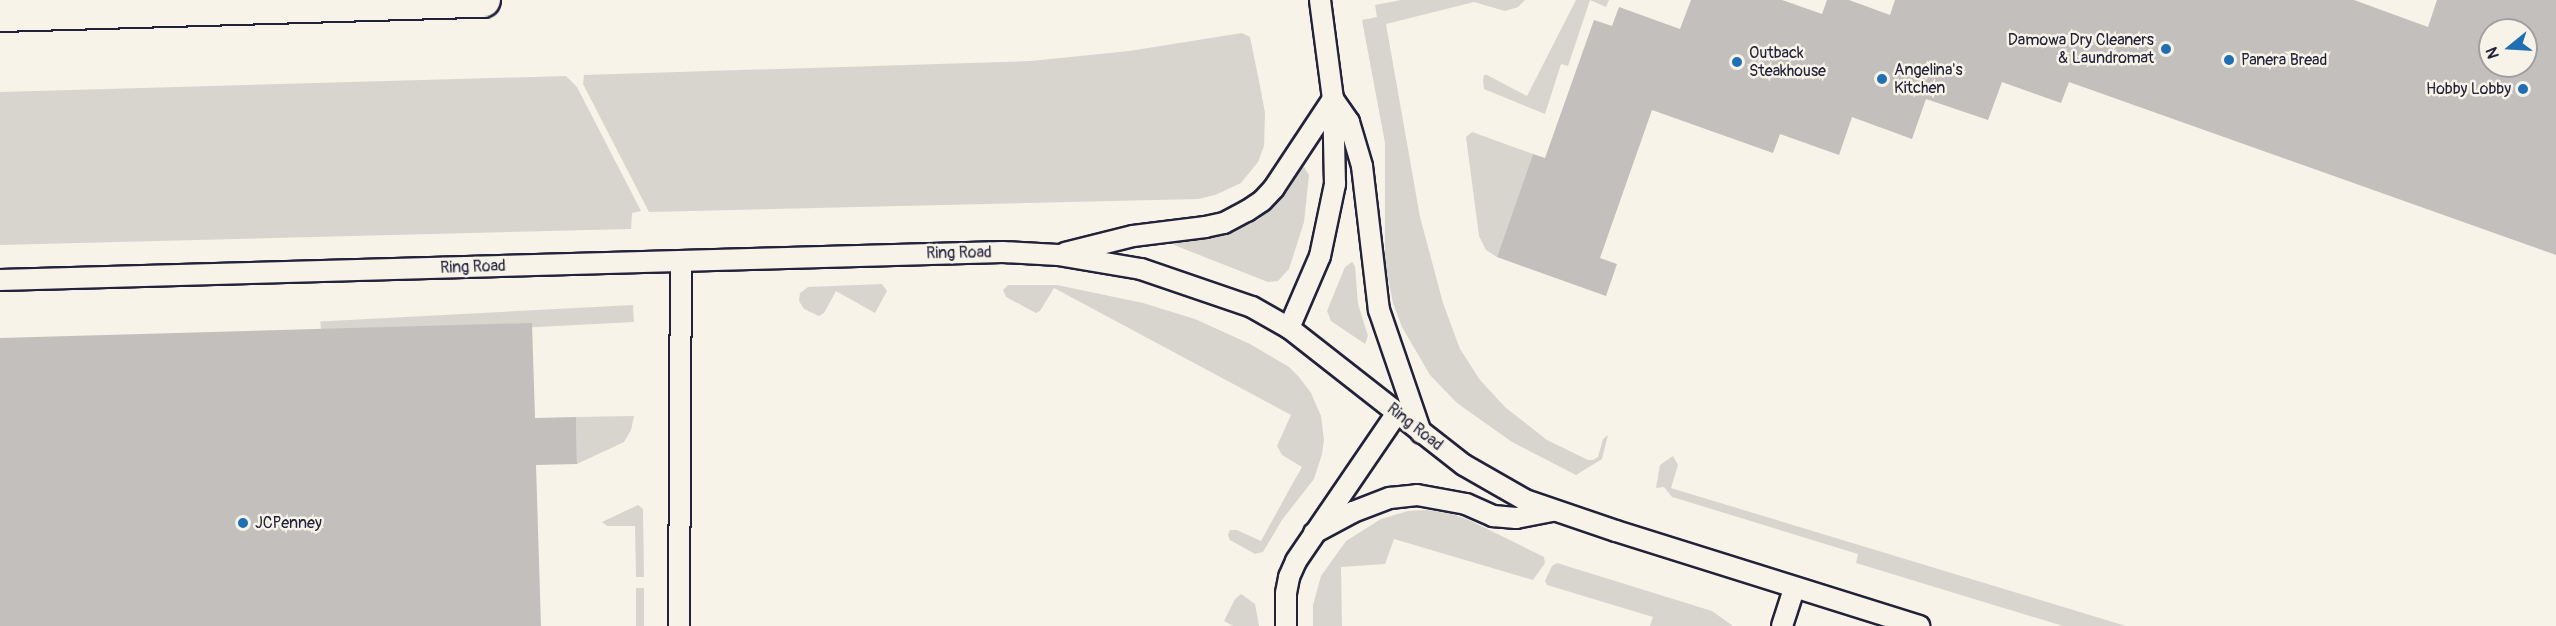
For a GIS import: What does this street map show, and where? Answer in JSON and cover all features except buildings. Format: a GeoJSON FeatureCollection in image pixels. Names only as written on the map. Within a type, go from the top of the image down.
{"type":"FeatureCollection","features":[{"type":"Feature","properties":{"kind":"street"},"geometry":{"type":"LineString","coordinates":[[0,14],[483,0]]}},
{"type":"Feature","properties":{"kind":"lane"},"geometry":{"type":"LineString","coordinates":[[1289,328],[1320,256],[1335,184],[1333,99],[1320,0]]}},
{"type":"Feature","properties":{"kind":"lane"},"geometry":{"type":"LineString","coordinates":[[1058,255],[1133,236],[1224,223],[1247,211],[1262,201],[1287,171],[1333,99]]}},
{"type":"Feature","properties":{"kind":"lane"},"geometry":{"type":"LineString","coordinates":[[1333,99],[1349,122],[1362,166],[1379,310],[1421,433]]}},
{"type":"Feature","properties":{"kind":"lane","name":"Ring Road"},"geometry":{"type":"LineString","coordinates":[[0,280],[1021,252],[1058,255],[1141,269],[1252,307],[1289,328],[1421,433],[1495,484],[1553,511],[1919,626]]}},
{"type":"Feature","properties":{"kind":"lane"},"geometry":{"type":"LineString","coordinates":[[679,626],[681,262]]}},
{"type":"Feature","properties":{"kind":"lane"},"geometry":{"type":"LineString","coordinates":[[1286,626],[1288,577],[1314,533],[1397,413]]}},
{"type":"Feature","properties":{"kind":"lane"},"geometry":{"type":"LineString","coordinates":[[1314,533],[1353,512],[1390,498],[1417,495],[1466,504],[1493,516],[1516,518],[1553,511]]}},
{"type":"Feature","properties":{"kind":"lane"},"geometry":{"type":"LineString","coordinates":[[1782,626],[1794,588]]}},
{"type":"Feature","properties":{"kind":"shaded area"},"geometry":{"type":"Polygon","coordinates":[[[1401,0],[1525,0],[1518,7],[1505,11],[1474,2],[1386,24],[1420,217],[1443,303],[1460,349],[1480,380],[1506,408],[1547,440],[1588,460],[1593,460],[1598,457],[1603,439],[1608,435],[1602,459],[1576,475],[1512,442],[1457,403],[1430,375],[1402,327],[1393,303],[1385,263],[1385,143],[1362,20],[1377,17],[1375,5],[1401,0]]]}},
{"type":"Feature","properties":{"kind":"shaded area"},"geometry":{"type":"Polygon","coordinates":[[[1576,0],[1590,0],[1568,66],[1561,64],[1545,114],[1484,89],[1484,75],[1487,75],[1527,96],[1576,0]]]}},
{"type":"Feature","properties":{"kind":"shaded area"},"geometry":{"type":"Polygon","coordinates":[[[1590,0],[1609,0],[1606,7],[1590,0]]]}},
{"type":"Feature","properties":{"kind":"shaded area"},"geometry":{"type":"Polygon","coordinates":[[[1242,33],[1250,37],[1261,91],[1265,113],[1264,146],[1258,162],[1241,183],[1215,195],[1198,199],[649,212],[583,84],[584,75],[1031,61],[1129,51],[1242,33]]]}},
{"type":"Feature","properties":{"kind":"shaded area"},"geometry":{"type":"Polygon","coordinates":[[[566,76],[577,87],[641,211],[632,213],[631,229],[0,245],[0,92],[566,76]]]}},
{"type":"Feature","properties":{"kind":"shaded area"},"geometry":{"type":"Polygon","coordinates":[[[1472,132],[1533,154],[1497,257],[1486,250],[1479,236],[1466,137],[1472,132]]]}},
{"type":"Feature","properties":{"kind":"shaded area"},"geometry":{"type":"Polygon","coordinates":[[[1304,167],[1309,175],[1304,222],[1289,269],[1278,281],[1268,282],[1174,245],[1173,240],[1224,234],[1258,220],[1276,204],[1298,169],[1304,167]]]}},
{"type":"Feature","properties":{"kind":"shaded area"},"geometry":{"type":"Polygon","coordinates":[[[1352,262],[1355,266],[1358,304],[1368,336],[1365,344],[1331,321],[1327,311],[1345,267],[1352,262]]]}},
{"type":"Feature","properties":{"kind":"shaded area"},"geometry":{"type":"Polygon","coordinates":[[[882,284],[887,291],[875,313],[836,291],[824,313],[819,316],[804,309],[799,301],[800,293],[808,287],[882,284]]]}},
{"type":"Feature","properties":{"kind":"shaded area"},"geometry":{"type":"Polygon","coordinates":[[[1008,285],[1057,285],[1143,303],[1195,319],[1250,344],[1289,367],[1299,377],[1311,393],[1321,416],[1324,440],[1322,454],[1314,479],[1282,520],[1263,552],[1255,554],[1230,540],[1228,535],[1230,530],[1237,530],[1261,541],[1302,467],[1282,455],[1277,446],[1291,415],[1054,288],[1040,311],[1036,313],[1006,297],[1003,290],[1008,285]]]}},
{"type":"Feature","properties":{"kind":"shaded area"},"geometry":{"type":"Polygon","coordinates":[[[633,305],[634,322],[321,338],[320,321],[633,305]]]}},
{"type":"Feature","properties":{"kind":"shaded area"},"geometry":{"type":"Polygon","coordinates":[[[634,416],[631,430],[624,442],[577,464],[576,417],[634,416]]]}},
{"type":"Feature","properties":{"kind":"shaded area"},"geometry":{"type":"Polygon","coordinates":[[[1673,456],[1678,465],[1671,488],[2126,626],[2063,626],[1856,563],[1858,554],[1672,497],[1664,487],[1656,488],[1660,465],[1673,456]]]}},
{"type":"Feature","properties":{"kind":"shaded area"},"geometry":{"type":"Polygon","coordinates":[[[638,505],[643,509],[644,577],[636,577],[635,526],[607,526],[602,522],[638,505]]]}},
{"type":"Feature","properties":{"kind":"shaded area"},"geometry":{"type":"Polygon","coordinates":[[[1427,510],[1452,514],[1469,520],[1544,557],[1545,563],[1533,580],[1394,539],[1385,564],[1341,567],[1342,626],[1313,626],[1313,605],[1321,576],[1346,541],[1381,519],[1408,511],[1427,510]]]}},
{"type":"Feature","properties":{"kind":"shaded area"},"geometry":{"type":"Polygon","coordinates":[[[1557,563],[1712,611],[1733,626],[1650,626],[1653,617],[1547,585],[1545,581],[1552,566],[1557,563]]]}},
{"type":"Feature","properties":{"kind":"shaded area"},"geometry":{"type":"Polygon","coordinates":[[[636,588],[644,588],[644,626],[636,626],[636,588]]]}},
{"type":"Feature","properties":{"kind":"shaded area"},"geometry":{"type":"Polygon","coordinates":[[[1241,594],[1255,604],[1259,626],[1233,626],[1224,621],[1235,599],[1241,594]]]}},
{"type":"Feature","properties":{"kind":"place","name":"Damowa Dry Cleaners & Laundromat"},"geometry":{"type":"Point","coordinates":[2166,49]}},
{"type":"Feature","properties":{"kind":"place","name":"Panera Bread"},"geometry":{"type":"Point","coordinates":[2229,60]}},
{"type":"Feature","properties":{"kind":"place","name":"Outback Steakhouse"},"geometry":{"type":"Point","coordinates":[1737,62]}},
{"type":"Feature","properties":{"kind":"place","name":"Angelina's Kitchen"},"geometry":{"type":"Point","coordinates":[1882,79]}},
{"type":"Feature","properties":{"kind":"place","name":"Hobby Lobby"},"geometry":{"type":"Point","coordinates":[2523,89]}},
{"type":"Feature","properties":{"kind":"place","name":"JCPenney"},"geometry":{"type":"Point","coordinates":[243,523]}}]}
